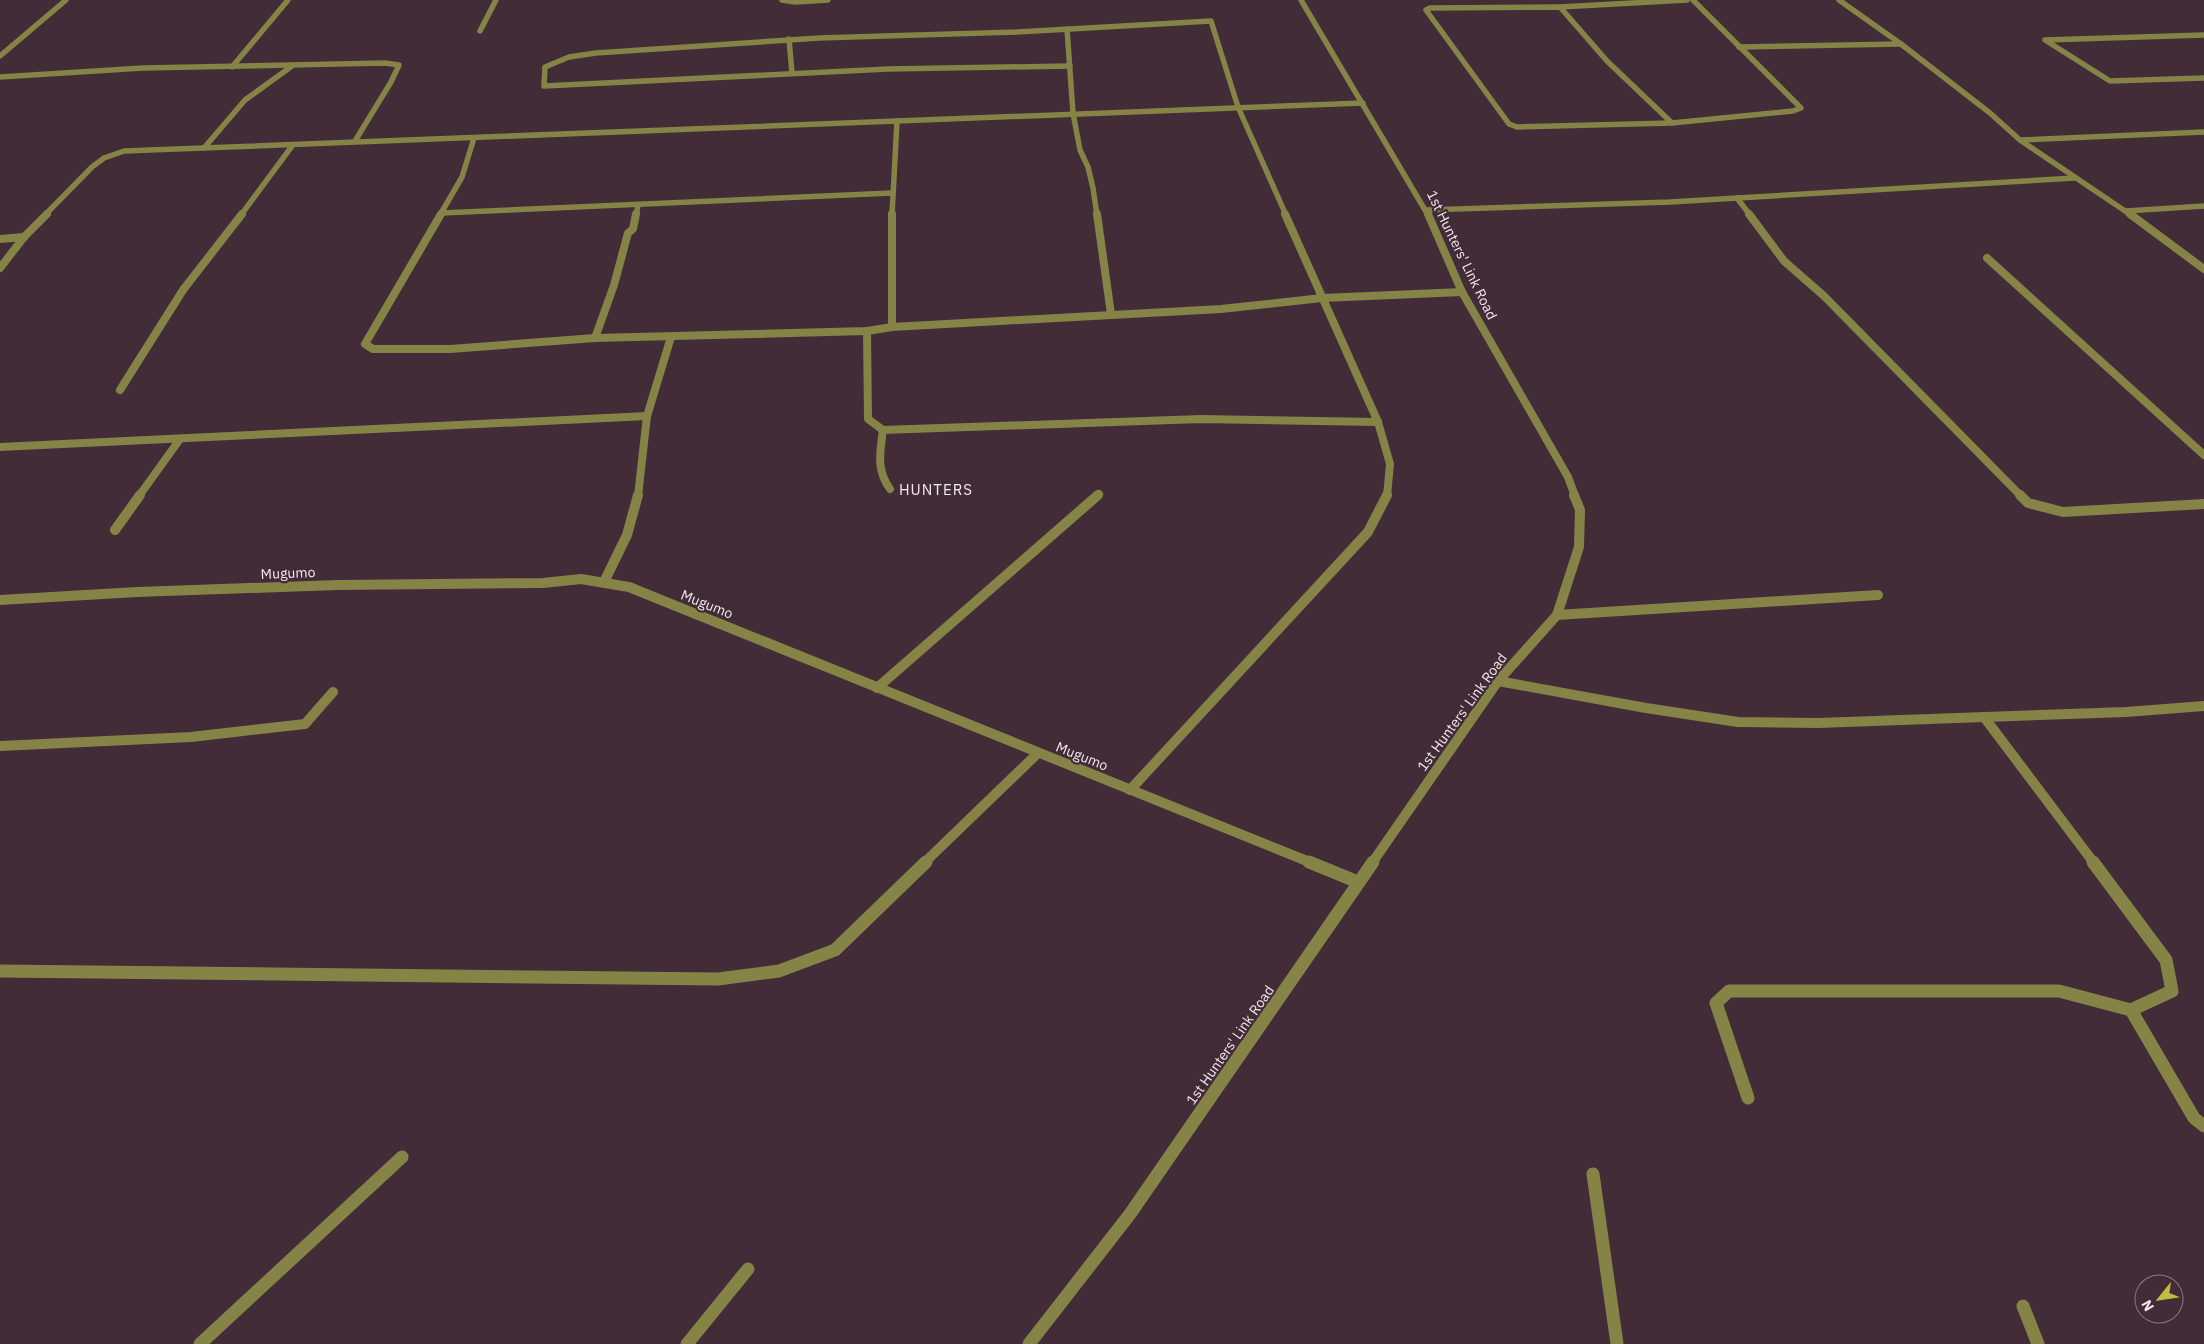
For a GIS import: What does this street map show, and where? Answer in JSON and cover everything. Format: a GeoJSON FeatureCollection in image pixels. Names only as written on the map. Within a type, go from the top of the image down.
{"type":"FeatureCollection","features":[{"type":"Feature","properties":{"kind":"street"},"geometry":{"type":"LineString","coordinates":[[0,56],[66,0]]}},
{"type":"Feature","properties":{"kind":"street"},"geometry":{"type":"LineString","coordinates":[[232,67],[288,0]]}},
{"type":"Feature","properties":{"kind":"street"},"geometry":{"type":"LineString","coordinates":[[480,32],[496,0]]}},
{"type":"Feature","properties":{"kind":"street"},"geometry":{"type":"LineString","coordinates":[[782,0],[794,2],[828,0]]}},
{"type":"Feature","properties":{"kind":"street","name":"1st Hunters' Link Road"},"geometry":{"type":"LineString","coordinates":[[1029,1344],[1130,1214],[1498,681],[1556,614],[1579,547],[1580,510],[1568,477],[1462,292],[1426,210],[1301,0]]}},
{"type":"Feature","properties":{"kind":"street"},"geometry":{"type":"LineString","coordinates":[[1687,0],[1560,7],[1430,8],[1426,10],[1509,124],[1517,127],[1672,122],[1793,111],[1801,108],[1693,0]]}},
{"type":"Feature","properties":{"kind":"street"},"geometry":{"type":"LineString","coordinates":[[1839,0],[1901,44],[1990,113],[2020,140],[2126,211],[2204,269]]}},
{"type":"Feature","properties":{"kind":"street"},"geometry":{"type":"LineString","coordinates":[[1560,7],[1607,61],[1672,122]]}},
{"type":"Feature","properties":{"kind":"street"},"geometry":{"type":"LineString","coordinates":[[1070,66],[792,73],[544,86],[545,67],[569,57],[789,39],[1067,29],[1211,21],[1217,35],[1238,108],[1378,422],[1390,464],[1387,497],[1368,532],[1130,790]]}},
{"type":"Feature","properties":{"kind":"street"},"geometry":{"type":"LineString","coordinates":[[1067,29],[1073,113],[1080,150],[1088,167],[1093,188],[1111,314]]}},
{"type":"Feature","properties":{"kind":"street"},"geometry":{"type":"LineString","coordinates":[[2204,35],[2045,40],[2110,81],[2204,78]]}},
{"type":"Feature","properties":{"kind":"street"},"geometry":{"type":"LineString","coordinates":[[789,39],[792,73]]}},
{"type":"Feature","properties":{"kind":"street"},"geometry":{"type":"LineString","coordinates":[[1739,47],[1901,44]]}},
{"type":"Feature","properties":{"kind":"street"},"geometry":{"type":"LineString","coordinates":[[0,77],[8,78],[39,74],[143,68],[385,63],[399,65],[391,82],[354,141]]}},
{"type":"Feature","properties":{"kind":"street"},"geometry":{"type":"LineString","coordinates":[[204,148],[245,100],[292,66]]}},
{"type":"Feature","properties":{"kind":"street"},"geometry":{"type":"LineString","coordinates":[[0,85],[8,78]]}},
{"type":"Feature","properties":{"kind":"street"},"geometry":{"type":"LineString","coordinates":[[0,268],[24,237],[92,167],[104,158],[124,151],[292,146],[354,141],[474,138],[1363,103]]}},
{"type":"Feature","properties":{"kind":"street"},"geometry":{"type":"LineString","coordinates":[[892,327],[892,193],[896,121]]}},
{"type":"Feature","properties":{"kind":"street"},"geometry":{"type":"LineString","coordinates":[[2020,140],[2204,132]]}},
{"type":"Feature","properties":{"kind":"street"},"geometry":{"type":"LineString","coordinates":[[474,138],[462,177],[365,344],[373,349],[450,349],[595,338],[867,331],[892,327],[1221,309],[1322,298],[1462,292]]}},
{"type":"Feature","properties":{"kind":"street"},"geometry":{"type":"LineString","coordinates":[[120,390],[183,290],[214,252],[292,146]]}},
{"type":"Feature","properties":{"kind":"street"},"geometry":{"type":"LineString","coordinates":[[1426,210],[1520,208],[1737,198],[2075,178]]}},
{"type":"Feature","properties":{"kind":"street"},"geometry":{"type":"LineString","coordinates":[[441,213],[638,206],[892,193]]}},
{"type":"Feature","properties":{"kind":"street"},"geometry":{"type":"LineString","coordinates":[[1737,198],[1784,261],[1824,296],[2028,503],[2063,512],[2204,504]]}},
{"type":"Feature","properties":{"kind":"street"},"geometry":{"type":"LineString","coordinates":[[595,338],[614,285],[628,233],[633,229],[638,206]]}},
{"type":"Feature","properties":{"kind":"street"},"geometry":{"type":"LineString","coordinates":[[2126,211],[2204,206]]}},
{"type":"Feature","properties":{"kind":"street"},"geometry":{"type":"LineString","coordinates":[[0,239],[24,237]]}},
{"type":"Feature","properties":{"kind":"street"},"geometry":{"type":"LineString","coordinates":[[1987,258],[2204,455]]}},
{"type":"Feature","properties":{"kind":"street"},"geometry":{"type":"LineString","coordinates":[[867,331],[868,419],[883,430],[1191,419],[1378,422]]}},
{"type":"Feature","properties":{"kind":"street"},"geometry":{"type":"LineString","coordinates":[[604,582],[627,535],[640,491],[647,416],[671,337]]}},
{"type":"Feature","properties":{"kind":"street"},"geometry":{"type":"LineString","coordinates":[[0,447],[647,416]]}},
{"type":"Feature","properties":{"kind":"street"},"geometry":{"type":"LineString","coordinates":[[883,430],[879,472],[882,480],[890,489]]}},
{"type":"Feature","properties":{"kind":"street"},"geometry":{"type":"LineString","coordinates":[[115,530],[180,439]]}},
{"type":"Feature","properties":{"kind":"street"},"geometry":{"type":"LineString","coordinates":[[877,688],[1099,494]]}},
{"type":"Feature","properties":{"kind":"street","name":"Mugumo"},"geometry":{"type":"LineString","coordinates":[[0,600],[136,592],[337,584],[543,583],[581,579],[629,587],[1358,882]]}},
{"type":"Feature","properties":{"kind":"street"},"geometry":{"type":"LineString","coordinates":[[1556,614],[1878,594]]}},
{"type":"Feature","properties":{"kind":"street"},"geometry":{"type":"LineString","coordinates":[[1498,681],[1646,708],[1738,722],[1818,723],[2126,712],[2204,706]]}},
{"type":"Feature","properties":{"kind":"street"},"geometry":{"type":"LineString","coordinates":[[0,746],[182,738],[271,730],[306,724],[333,692]]}},
{"type":"Feature","properties":{"kind":"street"},"geometry":{"type":"LineString","coordinates":[[1748,1098],[1716,1003],[1729,991],[2058,991],[2132,1010],[2172,991],[2166,960],[1984,717]]}},
{"type":"Feature","properties":{"kind":"street"},"geometry":{"type":"LineString","coordinates":[[0,971],[718,979],[779,971],[835,950],[1038,753]]}},
{"type":"Feature","properties":{"kind":"street"},"geometry":{"type":"LineString","coordinates":[[2132,1010],[2194,1118],[2204,1126]]}},
{"type":"Feature","properties":{"kind":"street"},"geometry":{"type":"LineString","coordinates":[[200,1344],[402,1157]]}},
{"type":"Feature","properties":{"kind":"street"},"geometry":{"type":"LineString","coordinates":[[1593,1174],[1617,1344]]}},
{"type":"Feature","properties":{"kind":"street"},"geometry":{"type":"LineString","coordinates":[[687,1344],[748,1269]]}},
{"type":"Feature","properties":{"kind":"street"},"geometry":{"type":"LineString","coordinates":[[2023,1306],[2038,1344]]}},
{"type":"Feature","properties":{"kind":"district","name":"HUNTERS"},"geometry":{"type":"Point","coordinates":[936,490]}}]}
